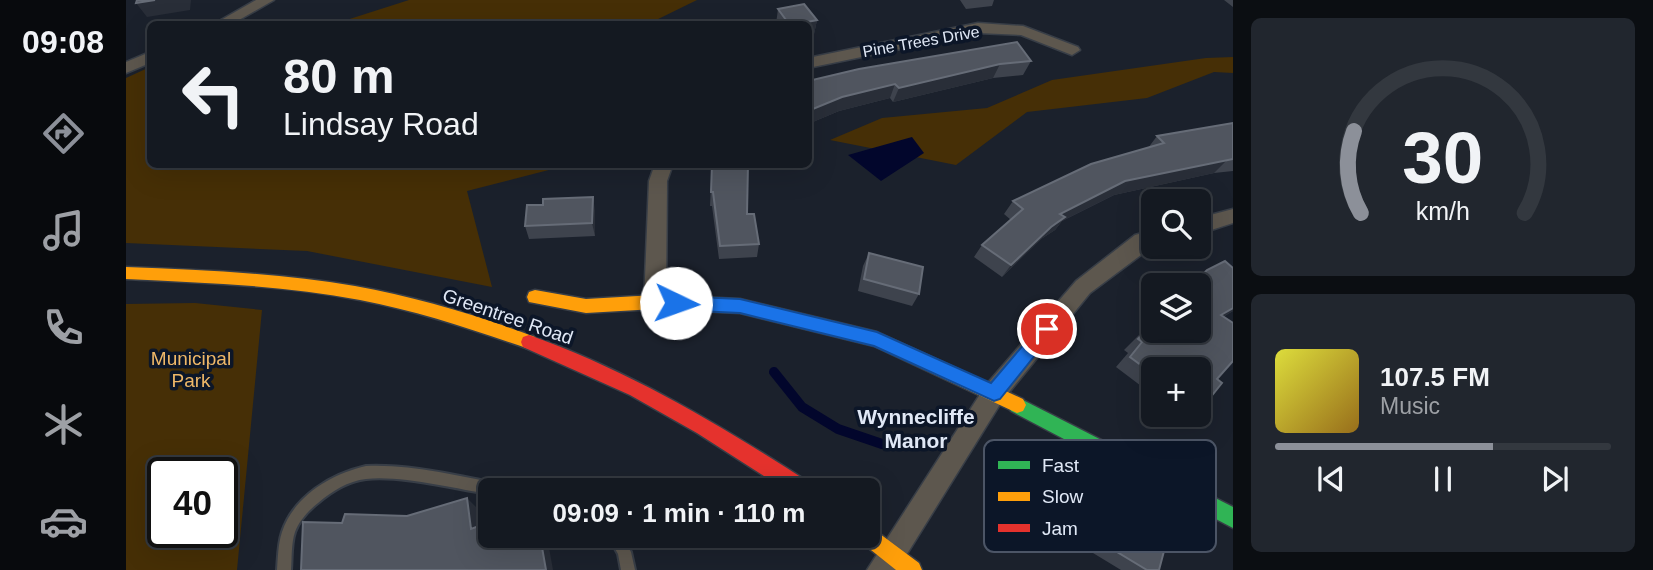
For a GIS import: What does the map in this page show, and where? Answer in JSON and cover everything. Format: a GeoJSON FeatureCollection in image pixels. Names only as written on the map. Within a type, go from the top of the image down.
{"type":"FeatureCollection","features":[{"type":"Feature","properties":{"kind":"main road","name":"Greentree Road"},"geometry":{"type":"LineString","coordinates":[[126,273],[250,279],[336,289],[457,318],[603,371],[699,422],[785,478]]}},
{"type":"Feature","properties":{"kind":"main road"},"geometry":{"type":"LineString","coordinates":[[535,297],[586,306],[655,302],[740,306],[877,339],[994,393],[1084,440]]}},
{"type":"Feature","properties":{"kind":"main road"},"geometry":{"type":"LineString","coordinates":[[1216,509],[1233,518]]}},
{"type":"Feature","properties":{"kind":"main road"},"geometry":{"type":"LineString","coordinates":[[880,548],[895,564]]}},
{"type":"Feature","properties":{"kind":"street"},"geometry":{"type":"LineString","coordinates":[[228,21],[267,0]]}},
{"type":"Feature","properties":{"kind":"street","name":"Pine Trees Drive"},"geometry":{"type":"LineString","coordinates":[[812,62],[978,28],[1023,32],[1072,50]]}},
{"type":"Feature","properties":{"kind":"street"},"geometry":{"type":"LineString","coordinates":[[126,68],[147,58]]}},
{"type":"Feature","properties":{"kind":"street"},"geometry":{"type":"LineString","coordinates":[[655,302],[658,181],[663,168]]}},
{"type":"Feature","properties":{"kind":"street"},"geometry":{"type":"LineString","coordinates":[[1211,222],[1233,216]]}},
{"type":"Feature","properties":{"kind":"street"},"geometry":{"type":"LineString","coordinates":[[895,564],[994,393],[1083,287],[1141,242]]}},
{"type":"Feature","properties":{"kind":"lane"},"geometry":{"type":"LineString","coordinates":[[284,570],[285,550],[292,524],[310,501],[329,486],[351,476],[377,472],[478,487]]}},
{"type":"Feature","properties":{"kind":"lane"},"geometry":{"type":"LineString","coordinates":[[622,548],[628,570]]}},
{"type":"Feature","properties":{"kind":"green space"},"geometry":{"type":"Polygon","coordinates":[[[409,0],[697,0],[654,21],[343,21],[409,0]]]}},
{"type":"Feature","properties":{"kind":"green space"},"geometry":{"type":"Polygon","coordinates":[[[1233,57],[1233,73],[1214,72],[1147,98],[1027,112],[956,165],[830,140],[882,118],[987,108],[1052,80],[1206,58],[1233,57]]]}},
{"type":"Feature","properties":{"kind":"green space"},"geometry":{"type":"Polygon","coordinates":[[[147,68],[147,168],[556,168],[467,191],[492,287],[307,251],[126,243],[126,78],[147,68]]]}},
{"type":"Feature","properties":{"kind":"green space","name":"Municipal Park"},"geometry":{"type":"Polygon","coordinates":[[[195,303],[262,310],[237,570],[126,570],[126,304],[195,303]]]}},
{"type":"Feature","properties":{"kind":"water"},"geometry":{"type":"Polygon","coordinates":[[[912,137],[924,153],[881,181],[848,155],[912,137]]]}},
{"type":"Feature","properties":{"kind":"building"},"geometry":{"type":"Polygon","coordinates":[[[804,4],[817,20],[787,21],[778,9],[804,4]]]}},
{"type":"Feature","properties":{"kind":"building"},"geometry":{"type":"Polygon","coordinates":[[[1017,42],[1031,61],[1000,64],[899,88],[895,84],[842,97],[812,109],[812,80],[859,69],[1017,42]]]}},
{"type":"Feature","properties":{"kind":"building"},"geometry":{"type":"Polygon","coordinates":[[[1233,123],[1233,159],[1125,181],[1060,214],[1065,217],[1011,265],[982,245],[1023,209],[1013,201],[1091,164],[1164,143],[1157,136],[1233,123]]]}},
{"type":"Feature","properties":{"kind":"building"},"geometry":{"type":"Polygon","coordinates":[[[712,168],[748,168],[747,214],[754,214],[759,244],[720,246],[711,192],[712,168]]]}},
{"type":"Feature","properties":{"kind":"building"},"geometry":{"type":"Polygon","coordinates":[[[593,197],[592,223],[525,226],[527,205],[543,205],[543,199],[593,197]]]}},
{"type":"Feature","properties":{"kind":"building"},"geometry":{"type":"Polygon","coordinates":[[[869,253],[923,267],[919,294],[864,279],[869,253]]]}},
{"type":"Feature","properties":{"kind":"building"},"geometry":{"type":"Polygon","coordinates":[[[1225,261],[1233,268],[1233,308],[1221,315],[1233,323],[1233,361],[1217,379],[1222,383],[1211,397],[1211,357],[1141,357],[1141,365],[1130,357],[1141,343],[1211,343],[1211,273],[1204,273],[1225,261]]]}},
{"type":"Feature","properties":{"kind":"building"},"geometry":{"type":"Polygon","coordinates":[[[467,498],[471,529],[478,526],[478,548],[542,548],[546,570],[301,570],[303,522],[342,523],[345,514],[407,516],[467,498]]]}},
{"type":"Feature","properties":{"kind":"building"},"geometry":{"type":"Polygon","coordinates":[[[1117,552],[1164,552],[1159,570],[1147,570],[1117,552]]]}},
{"type":"Feature","properties":{"kind":"waterway"},"geometry":{"type":"LineString","coordinates":[[774,372],[802,407],[838,429],[882,444]]}},
{"type":"Feature","properties":{"kind":"traffic: fast"},"geometry":{"type":"LineString","coordinates":[[1017,405],[1084,440]]}},
{"type":"Feature","properties":{"kind":"traffic: fast"},"geometry":{"type":"LineString","coordinates":[[1216,509],[1233,518]]}},
{"type":"Feature","properties":{"kind":"traffic: slow"},"geometry":{"type":"LineString","coordinates":[[126,273],[256,280],[358,293],[481,325],[529,342]]}},
{"type":"Feature","properties":{"kind":"traffic: slow"},"geometry":{"type":"LineString","coordinates":[[535,297],[586,306],[655,302],[740,306],[877,339],[1017,405]]}},
{"type":"Feature","properties":{"kind":"traffic: slow"},"geometry":{"type":"LineString","coordinates":[[880,545],[912,570]]}},
{"type":"Feature","properties":{"kind":"traffic: jam"},"geometry":{"type":"LineString","coordinates":[[529,342],[602,372],[670,407],[784,478]]}},
{"type":"Feature","properties":{"kind":"district","name":"Wynnecliffe Manor"},"geometry":{"type":"Point","coordinates":[916,429]}},
{"type":"Feature","properties":{"kind":"route"},"geometry":{"type":"LineString","coordinates":[[676,303],[740,306],[877,339],[994,393],[1047,329]]}}]}
